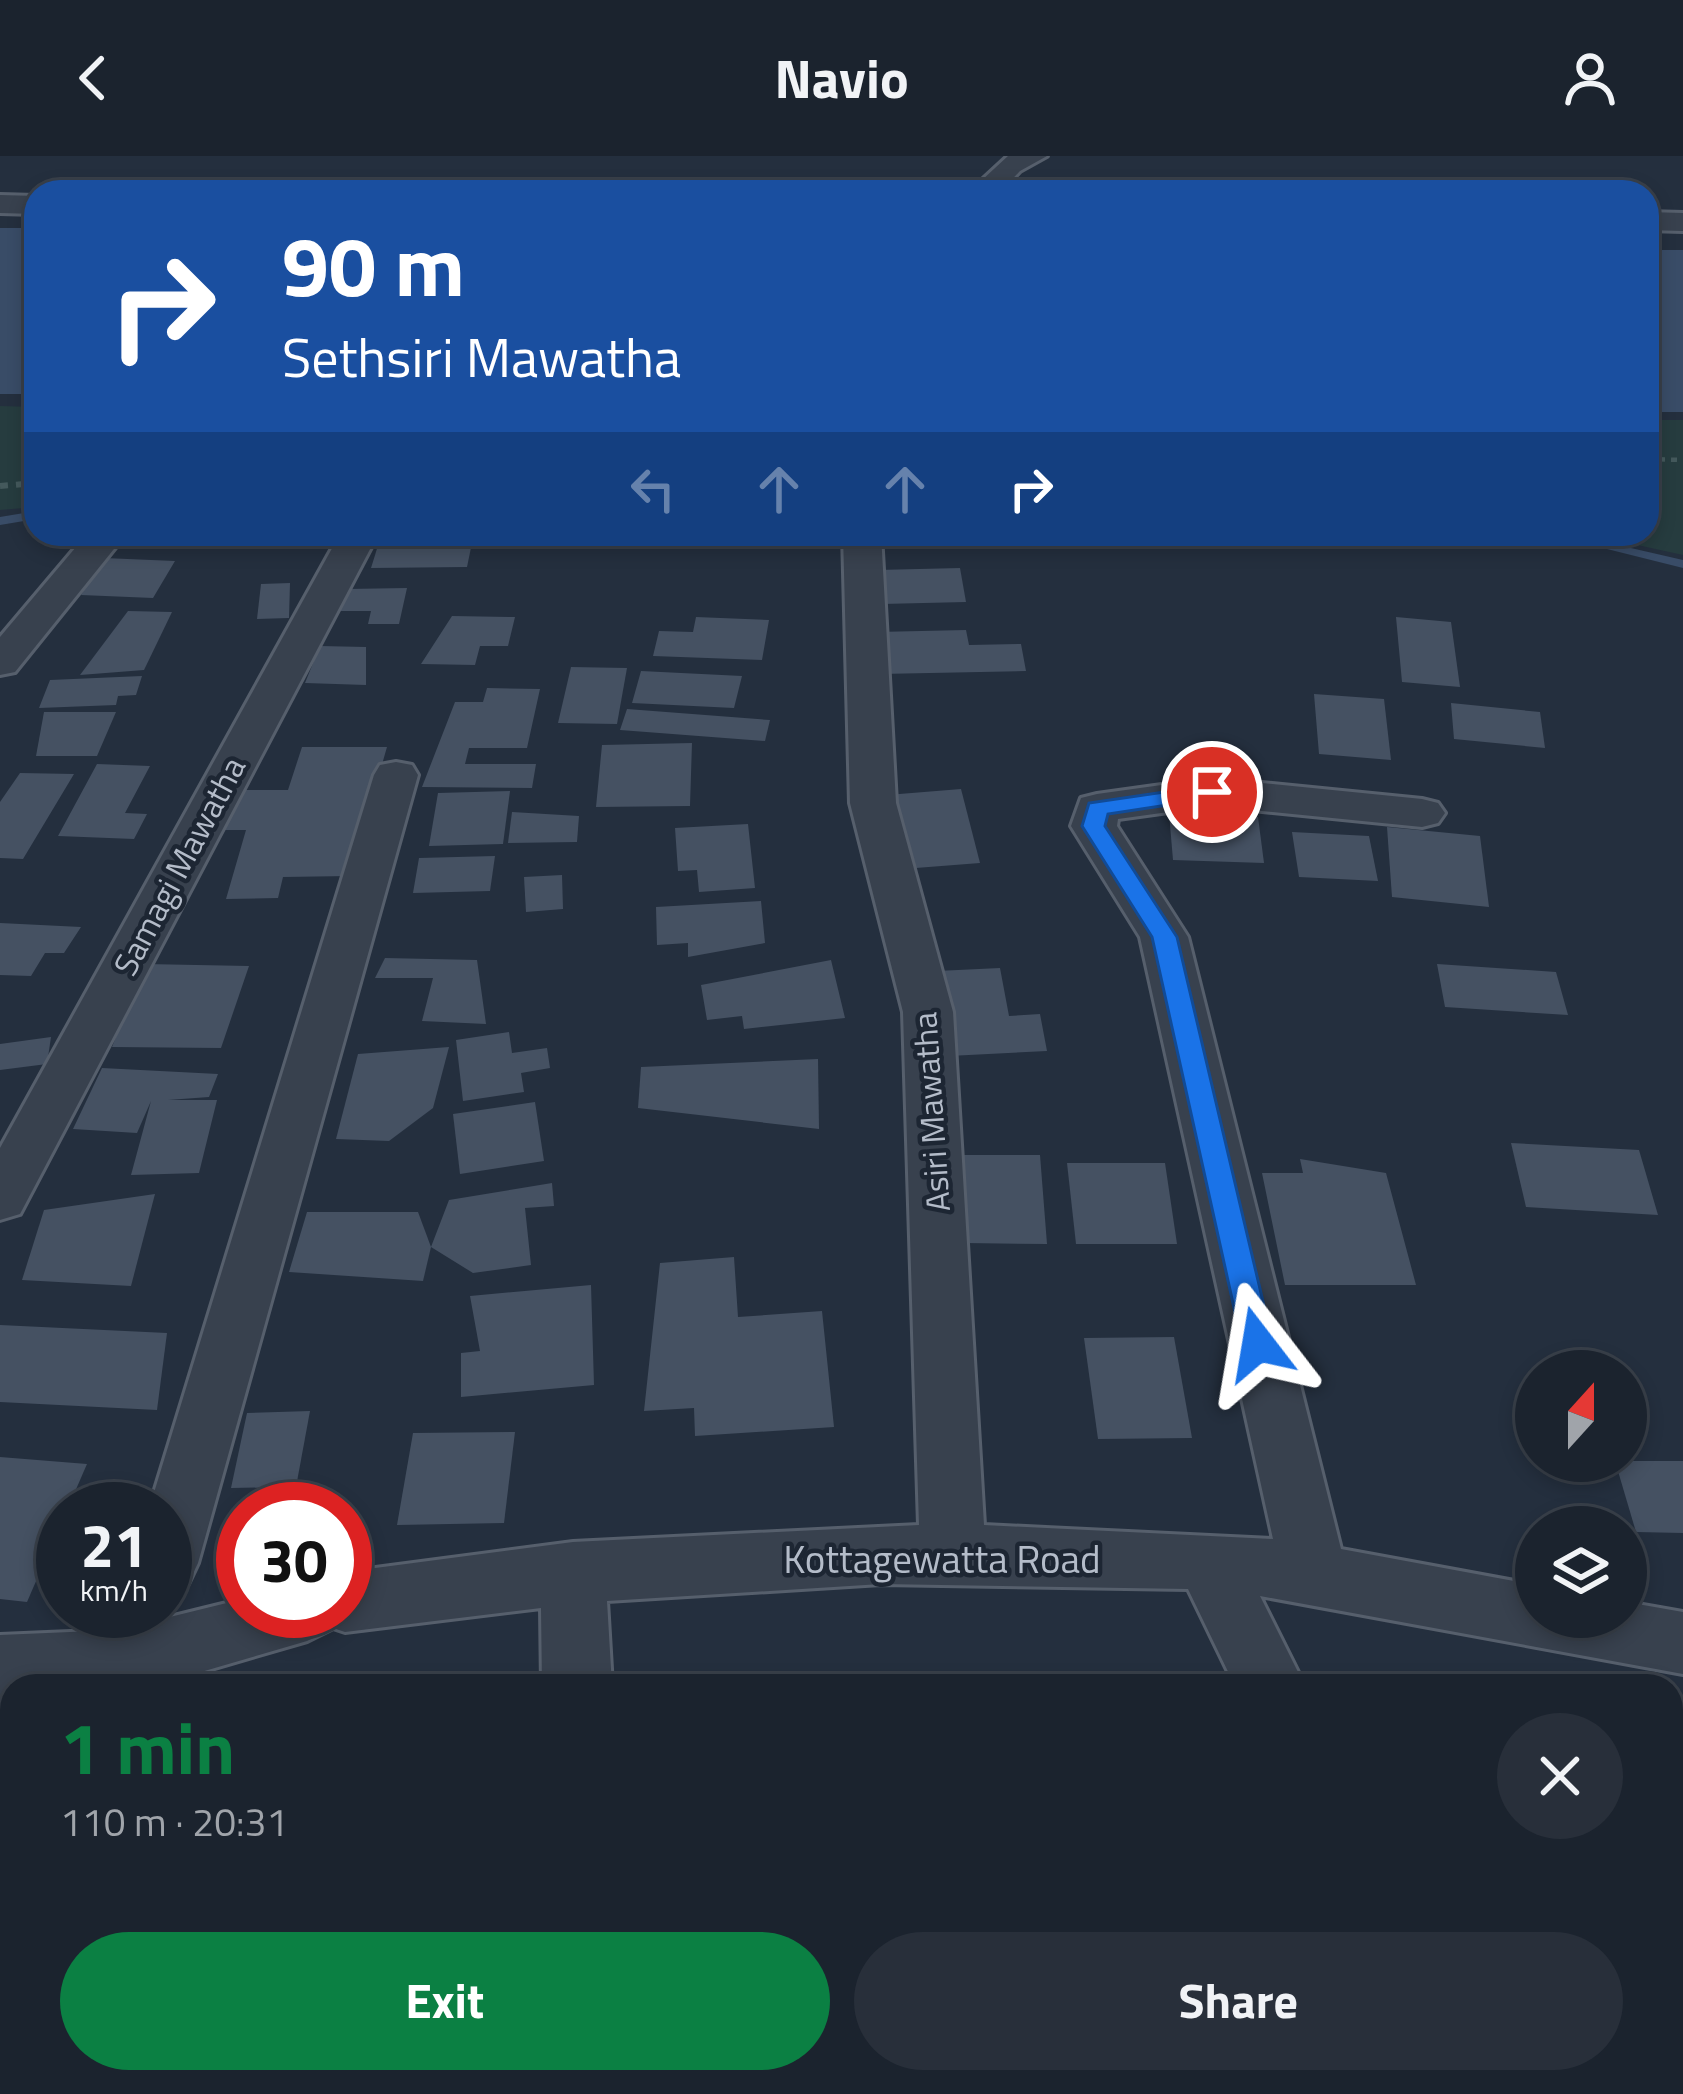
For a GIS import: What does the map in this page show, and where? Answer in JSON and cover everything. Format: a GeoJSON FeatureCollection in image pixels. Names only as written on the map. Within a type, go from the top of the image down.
{"type":"FeatureCollection","features":[{"type":"Feature","properties":{"kind":"street"},"geometry":{"type":"LineString","coordinates":[[997,180],[1010,166],[1033,156]]}},
{"type":"Feature","properties":{"kind":"street"},"geometry":{"type":"LineString","coordinates":[[0,663],[97,546]]}},
{"type":"Feature","properties":{"kind":"street","name":"Samagi Mawatha"},"geometry":{"type":"LineString","coordinates":[[0,1199],[353,546]]}},
{"type":"Feature","properties":{"kind":"street","name":"Asiri Mawatha"},"geometry":{"type":"LineString","coordinates":[[862,546],[873,803],[928,1012],[953,1552]]}},
{"type":"Feature","properties":{"kind":"street"},"geometry":{"type":"LineString","coordinates":[[189,1482],[396,775]]}},
{"type":"Feature","properties":{"kind":"street"},"geometry":{"type":"LineString","coordinates":[[1314,1575],[1164,937],[1094,826],[1097,808],[1212,792],[1422,813]]}},
{"type":"Feature","properties":{"kind":"street","name":"Kottagewatta Road"},"geometry":{"type":"LineString","coordinates":[[372,1598],[573,1570],[953,1552],[1208,1561],[1314,1575],[1515,1613]]}},
{"type":"Feature","properties":{"kind":"street"},"geometry":{"type":"LineString","coordinates":[[1208,1561],[1264,1674]]}},
{"type":"Feature","properties":{"kind":"street"},"geometry":{"type":"LineString","coordinates":[[573,1570],[577,1674]]}},
{"type":"Feature","properties":{"kind":"street"},"geometry":{"type":"LineString","coordinates":[[0,1667],[35,1671],[216,1633]]}},
{"type":"Feature","properties":{"kind":"street","name":"Kottagewatta Road"},"geometry":{"type":"LineString","coordinates":[[1647,1637],[1683,1643]]}},
{"type":"Feature","properties":{"kind":"green space"},"geometry":{"type":"Polygon","coordinates":[[[0,406],[24,407],[24,508],[0,510],[0,406]]]}},
{"type":"Feature","properties":{"kind":"green space"},"geometry":{"type":"Polygon","coordinates":[[[1659,420],[1683,420],[1683,555],[1642,546],[1659,546],[1659,420]]]}},
{"type":"Feature","properties":{"kind":"water"},"geometry":{"type":"Polygon","coordinates":[[[0,228],[24,228],[24,394],[0,394],[0,228]]]}},
{"type":"Feature","properties":{"kind":"water"},"geometry":{"type":"Polygon","coordinates":[[[1659,250],[1683,250],[1683,412],[1659,412],[1659,250]]]}},
{"type":"Feature","properties":{"kind":"building"},"geometry":{"type":"Polygon","coordinates":[[[378,546],[471,546],[467,567],[371,568],[378,546]]]}},
{"type":"Feature","properties":{"kind":"building"},"geometry":{"type":"Polygon","coordinates":[[[104,558],[175,561],[153,598],[81,595],[104,558]]]}},
{"type":"Feature","properties":{"kind":"building"},"geometry":{"type":"Polygon","coordinates":[[[960,568],[966,602],[882,604],[878,570],[960,568]]]}},
{"type":"Feature","properties":{"kind":"building"},"geometry":{"type":"Polygon","coordinates":[[[290,583],[289,618],[257,619],[261,584],[290,583]]]}},
{"type":"Feature","properties":{"kind":"building"},"geometry":{"type":"Polygon","coordinates":[[[407,588],[399,624],[368,624],[371,611],[340,611],[347,589],[407,588]]]}},
{"type":"Feature","properties":{"kind":"building"},"geometry":{"type":"Polygon","coordinates":[[[128,611],[172,612],[144,670],[80,675],[128,611]]]}},
{"type":"Feature","properties":{"kind":"building"},"geometry":{"type":"Polygon","coordinates":[[[452,616],[515,617],[508,646],[480,646],[475,665],[421,664],[452,616]]]}},
{"type":"Feature","properties":{"kind":"building"},"geometry":{"type":"Polygon","coordinates":[[[696,617],[769,620],[762,660],[653,656],[659,631],[693,632],[696,617]]]}},
{"type":"Feature","properties":{"kind":"building"},"geometry":{"type":"Polygon","coordinates":[[[1396,617],[1451,622],[1460,687],[1402,682],[1396,617]]]}},
{"type":"Feature","properties":{"kind":"building"},"geometry":{"type":"Polygon","coordinates":[[[966,630],[969,645],[1021,644],[1026,671],[880,674],[876,632],[966,630]]]}},
{"type":"Feature","properties":{"kind":"building"},"geometry":{"type":"Polygon","coordinates":[[[320,646],[366,647],[366,685],[305,683],[320,646]]]}},
{"type":"Feature","properties":{"kind":"building"},"geometry":{"type":"Polygon","coordinates":[[[571,667],[627,668],[617,724],[558,723],[571,667]]]}},
{"type":"Feature","properties":{"kind":"building"},"geometry":{"type":"Polygon","coordinates":[[[641,671],[742,676],[734,708],[632,703],[641,671]]]}},
{"type":"Feature","properties":{"kind":"building"},"geometry":{"type":"Polygon","coordinates":[[[142,676],[136,695],[118,696],[116,705],[39,708],[50,680],[142,676]]]}},
{"type":"Feature","properties":{"kind":"building"},"geometry":{"type":"Polygon","coordinates":[[[487,688],[540,689],[527,748],[469,748],[465,764],[536,764],[532,788],[422,787],[455,702],[483,702],[487,688]]]}},
{"type":"Feature","properties":{"kind":"building"},"geometry":{"type":"Polygon","coordinates":[[[1314,694],[1384,699],[1391,760],[1319,754],[1314,694]]]}},
{"type":"Feature","properties":{"kind":"building"},"geometry":{"type":"Polygon","coordinates":[[[1451,703],[1540,712],[1545,748],[1454,739],[1451,703]]]}},
{"type":"Feature","properties":{"kind":"building"},"geometry":{"type":"Polygon","coordinates":[[[627,709],[770,720],[765,741],[620,730],[627,709]]]}},
{"type":"Feature","properties":{"kind":"building"},"geometry":{"type":"Polygon","coordinates":[[[44,712],[116,712],[97,756],[36,756],[44,712]]]}},
{"type":"Feature","properties":{"kind":"building"},"geometry":{"type":"Polygon","coordinates":[[[692,743],[690,806],[596,807],[602,745],[692,743]]]}},
{"type":"Feature","properties":{"kind":"building"},"geometry":{"type":"Polygon","coordinates":[[[302,747],[387,747],[350,876],[283,877],[278,898],[226,899],[246,830],[222,830],[236,790],[288,790],[302,747]]]}},
{"type":"Feature","properties":{"kind":"building"},"geometry":{"type":"Polygon","coordinates":[[[97,764],[150,766],[125,813],[147,814],[134,839],[58,836],[97,764]]]}},
{"type":"Feature","properties":{"kind":"building"},"geometry":{"type":"Polygon","coordinates":[[[20,773],[74,774],[23,859],[0,858],[0,802],[20,773]]]}},
{"type":"Feature","properties":{"kind":"building"},"geometry":{"type":"Polygon","coordinates":[[[961,789],[980,863],[903,869],[887,795],[961,789]]]}},
{"type":"Feature","properties":{"kind":"building"},"geometry":{"type":"Polygon","coordinates":[[[510,791],[503,844],[429,846],[438,793],[510,791]]]}},
{"type":"Feature","properties":{"kind":"building"},"geometry":{"type":"Polygon","coordinates":[[[512,812],[579,816],[577,842],[508,843],[512,812]]]}},
{"type":"Feature","properties":{"kind":"building"},"geometry":{"type":"Polygon","coordinates":[[[1169,813],[1258,817],[1264,863],[1173,860],[1169,813]]]}},
{"type":"Feature","properties":{"kind":"building"},"geometry":{"type":"Polygon","coordinates":[[[748,824],[755,888],[699,892],[697,870],[678,871],[675,828],[748,824]]]}},
{"type":"Feature","properties":{"kind":"building"},"geometry":{"type":"Polygon","coordinates":[[[1387,827],[1480,836],[1489,907],[1392,897],[1387,827]]]}},
{"type":"Feature","properties":{"kind":"building"},"geometry":{"type":"Polygon","coordinates":[[[1292,832],[1369,836],[1378,881],[1299,877],[1292,832]]]}},
{"type":"Feature","properties":{"kind":"building"},"geometry":{"type":"Polygon","coordinates":[[[495,856],[490,891],[413,893],[419,858],[495,856]]]}},
{"type":"Feature","properties":{"kind":"building"},"geometry":{"type":"Polygon","coordinates":[[[562,875],[563,909],[526,912],[524,877],[562,875]]]}},
{"type":"Feature","properties":{"kind":"building"},"geometry":{"type":"Polygon","coordinates":[[[761,901],[765,943],[688,957],[688,943],[657,945],[656,907],[761,901]]]}},
{"type":"Feature","properties":{"kind":"building"},"geometry":{"type":"Polygon","coordinates":[[[0,923],[81,927],[64,953],[45,953],[31,976],[0,975],[0,923]]]}},
{"type":"Feature","properties":{"kind":"building"},"geometry":{"type":"Polygon","coordinates":[[[385,958],[477,960],[486,1024],[422,1021],[433,978],[375,978],[385,958]]]}},
{"type":"Feature","properties":{"kind":"building"},"geometry":{"type":"Polygon","coordinates":[[[831,960],[845,1018],[744,1029],[742,1016],[707,1020],[701,985],[831,960]]]}},
{"type":"Feature","properties":{"kind":"building"},"geometry":{"type":"Polygon","coordinates":[[[145,964],[249,966],[221,1048],[112,1047],[145,964]]]}},
{"type":"Feature","properties":{"kind":"building"},"geometry":{"type":"Polygon","coordinates":[[[1437,964],[1556,972],[1568,1015],[1445,1007],[1437,964]]]}},
{"type":"Feature","properties":{"kind":"building"},"geometry":{"type":"Polygon","coordinates":[[[1000,968],[1009,1016],[1040,1014],[1047,1051],[949,1056],[937,971],[1000,968]]]}},
{"type":"Feature","properties":{"kind":"building"},"geometry":{"type":"Polygon","coordinates":[[[509,1032],[512,1053],[547,1048],[550,1068],[521,1073],[524,1092],[463,1101],[456,1040],[509,1032]]]}},
{"type":"Feature","properties":{"kind":"building"},"geometry":{"type":"Polygon","coordinates":[[[51,1037],[47,1064],[0,1070],[0,1044],[51,1037]]]}},
{"type":"Feature","properties":{"kind":"building"},"geometry":{"type":"Polygon","coordinates":[[[449,1047],[433,1108],[389,1141],[336,1139],[358,1054],[449,1047]]]}},
{"type":"Feature","properties":{"kind":"building"},"geometry":{"type":"Polygon","coordinates":[[[818,1059],[819,1129],[638,1108],[641,1067],[818,1059]]]}},
{"type":"Feature","properties":{"kind":"building"},"geometry":{"type":"Polygon","coordinates":[[[102,1068],[218,1074],[209,1097],[168,1100],[217,1100],[199,1173],[131,1175],[151,1101],[137,1133],[73,1129],[102,1068]]]}},
{"type":"Feature","properties":{"kind":"building"},"geometry":{"type":"Polygon","coordinates":[[[535,1102],[544,1161],[460,1174],[453,1114],[535,1102]]]}},
{"type":"Feature","properties":{"kind":"building"},"geometry":{"type":"Polygon","coordinates":[[[1511,1143],[1639,1150],[1658,1215],[1526,1207],[1511,1143]]]}},
{"type":"Feature","properties":{"kind":"building"},"geometry":{"type":"Polygon","coordinates":[[[961,1155],[1040,1155],[1047,1244],[964,1243],[961,1155]]]}},
{"type":"Feature","properties":{"kind":"building"},"geometry":{"type":"Polygon","coordinates":[[[1300,1159],[1386,1173],[1416,1285],[1285,1285],[1262,1173],[1303,1173],[1300,1159]]]}},
{"type":"Feature","properties":{"kind":"building"},"geometry":{"type":"Polygon","coordinates":[[[1067,1163],[1165,1163],[1177,1244],[1076,1244],[1067,1163]]]}},
{"type":"Feature","properties":{"kind":"building"},"geometry":{"type":"Polygon","coordinates":[[[552,1183],[554,1206],[525,1208],[531,1265],[473,1273],[431,1247],[449,1200],[552,1183]]]}},
{"type":"Feature","properties":{"kind":"building"},"geometry":{"type":"Polygon","coordinates":[[[155,1194],[131,1286],[22,1280],[44,1210],[155,1194]]]}},
{"type":"Feature","properties":{"kind":"building"},"geometry":{"type":"Polygon","coordinates":[[[307,1212],[418,1212],[431,1247],[423,1281],[289,1272],[307,1212]]]}},
{"type":"Feature","properties":{"kind":"building"},"geometry":{"type":"Polygon","coordinates":[[[734,1257],[738,1317],[822,1311],[834,1427],[695,1436],[694,1408],[644,1411],[660,1263],[734,1257]]]}},
{"type":"Feature","properties":{"kind":"building"},"geometry":{"type":"Polygon","coordinates":[[[591,1285],[594,1385],[461,1397],[461,1353],[480,1351],[470,1296],[591,1285]]]}},
{"type":"Feature","properties":{"kind":"building"},"geometry":{"type":"Polygon","coordinates":[[[0,1325],[167,1333],[157,1410],[0,1402],[0,1325]]]}},
{"type":"Feature","properties":{"kind":"building"},"geometry":{"type":"Polygon","coordinates":[[[1174,1337],[1192,1438],[1098,1439],[1084,1338],[1174,1337]]]}},
{"type":"Feature","properties":{"kind":"building"},"geometry":{"type":"Polygon","coordinates":[[[310,1411],[297,1482],[232,1482],[247,1413],[310,1411]]]}},
{"type":"Feature","properties":{"kind":"building"},"geometry":{"type":"Polygon","coordinates":[[[515,1432],[504,1523],[397,1525],[413,1433],[515,1432]]]}},
{"type":"Feature","properties":{"kind":"building"},"geometry":{"type":"Polygon","coordinates":[[[0,1457],[87,1464],[79,1482],[36,1482],[36,1581],[27,1602],[0,1599],[0,1457]]]}},
{"type":"Feature","properties":{"kind":"building"},"geometry":{"type":"Polygon","coordinates":[[[1647,1461],[1683,1461],[1683,1533],[1647,1532],[1647,1506],[1628,1506],[1621,1482],[1647,1482],[1647,1461]]]}},
{"type":"Feature","properties":{"kind":"waterway"},"geometry":{"type":"LineString","coordinates":[[0,521],[24,517]]}},
{"type":"Feature","properties":{"kind":"waterway"},"geometry":{"type":"LineString","coordinates":[[1605,546],[1683,564]]}},
{"type":"Feature","properties":{"kind":"route"},"geometry":{"type":"LineString","coordinates":[[1212,792],[1097,808],[1094,826],[1164,937],[1258,1344]]}}]}
